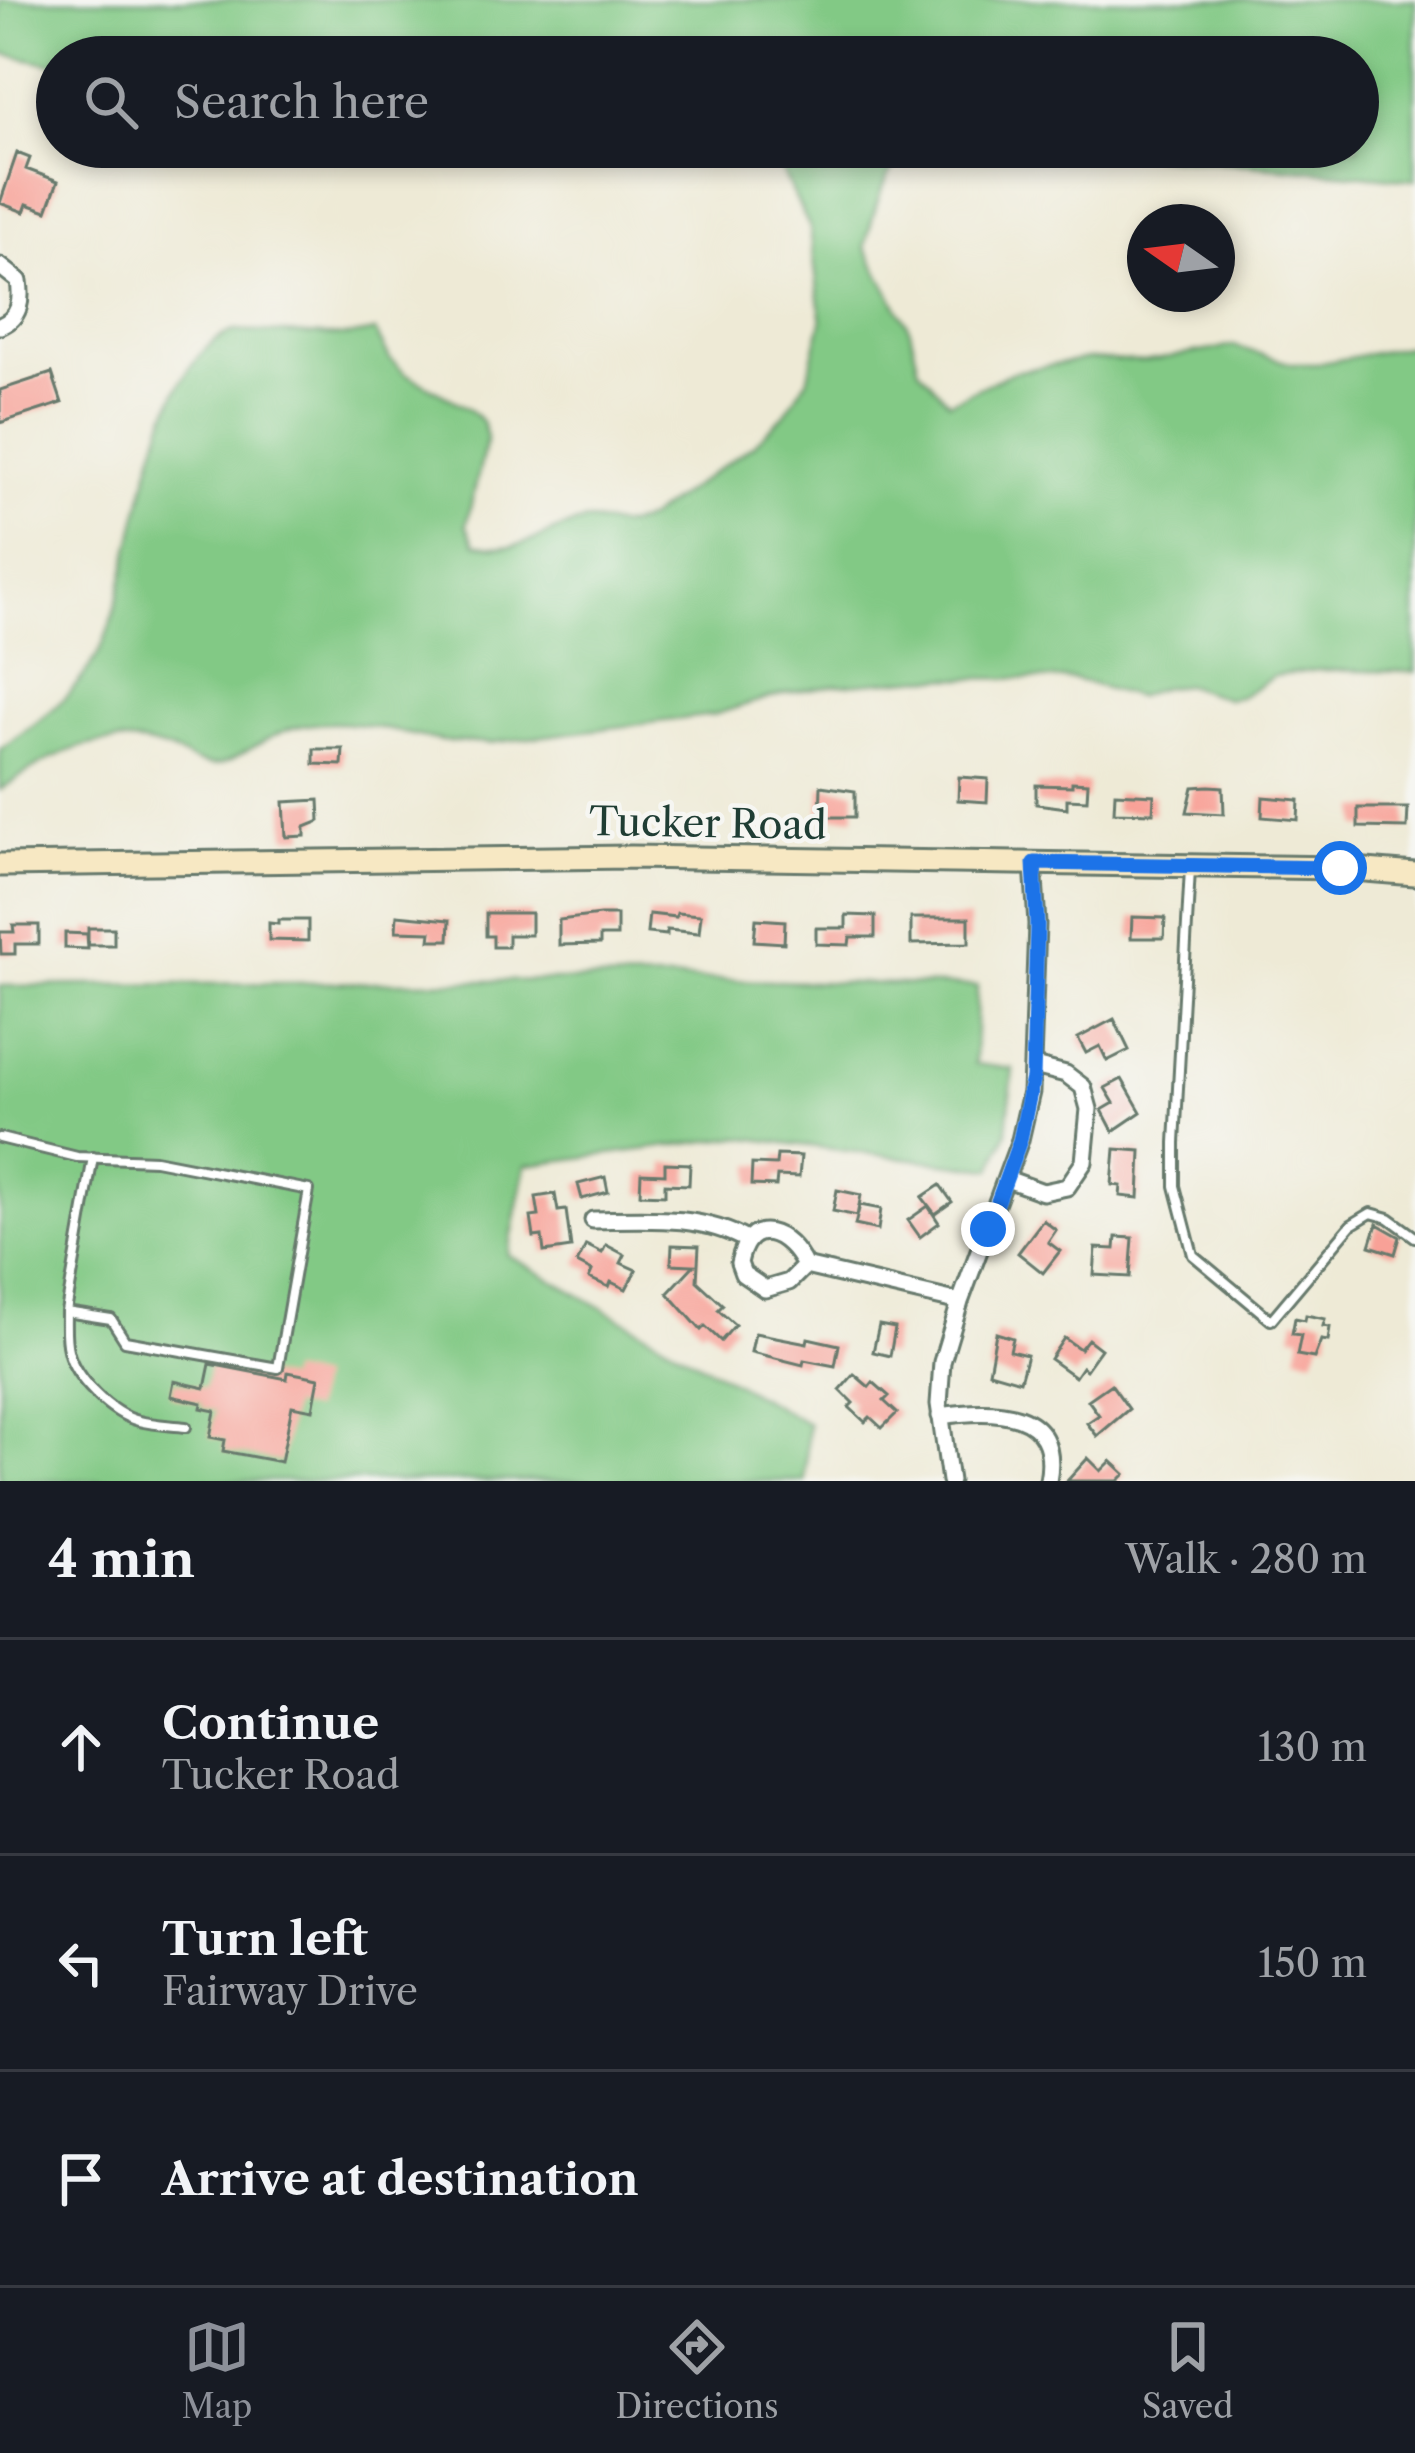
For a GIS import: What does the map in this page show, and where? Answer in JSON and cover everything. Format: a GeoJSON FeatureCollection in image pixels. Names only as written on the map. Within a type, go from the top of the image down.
{"type":"FeatureCollection","features":[{"type":"Feature","properties":{"kind":"main road","name":"Tucker Road"},"geometry":{"type":"LineString","coordinates":[[0,865],[574,857],[1340,868],[1415,874]]}},
{"type":"Feature","properties":{"kind":"street"},"geometry":{"type":"LineString","coordinates":[[0,266],[19,281],[21,299],[16,314],[0,326]]}},
{"type":"Feature","properties":{"kind":"street"},"geometry":{"type":"LineString","coordinates":[[950,1481],[940,1416],[941,1362],[1026,1120],[1034,1066],[1034,863]]}},
{"type":"Feature","properties":{"kind":"street"},"geometry":{"type":"LineString","coordinates":[[1007,1179],[1043,1192],[1055,1190],[1067,1187],[1084,1162],[1089,1109],[1083,1087],[1066,1074],[1034,1066]]}},
{"type":"Feature","properties":{"kind":"street"},"geometry":{"type":"LineString","coordinates":[[593,1220],[710,1225],[748,1241]]}},
{"type":"Feature","properties":{"kind":"street"},"geometry":{"type":"LineString","coordinates":[[806,1266],[777,1288],[754,1285],[739,1263],[748,1241],[773,1233],[787,1238],[806,1266],[959,1302]]}},
{"type":"Feature","properties":{"kind":"street"},"geometry":{"type":"LineString","coordinates":[[940,1416],[992,1411],[1021,1418],[1036,1429],[1051,1451],[1048,1481]]}},
{"type":"Feature","properties":{"kind":"lane"},"geometry":{"type":"LineString","coordinates":[[1190,866],[1175,1186],[1193,1255],[1271,1320],[1352,1225],[1371,1213],[1389,1218],[1415,1237]]}},
{"type":"Feature","properties":{"kind":"lane"},"geometry":{"type":"LineString","coordinates":[[0,1138],[93,1157],[155,1160],[309,1190],[278,1368],[125,1341],[111,1319],[66,1312]]}},
{"type":"Feature","properties":{"kind":"lane"},"geometry":{"type":"LineString","coordinates":[[93,1157],[66,1312],[68,1349],[78,1374],[120,1413],[137,1421],[186,1427]]}},
{"type":"Feature","properties":{"kind":"green space"},"geometry":{"type":"Polygon","coordinates":[[[0,0],[1415,0],[1415,180],[1287,168],[1379,168],[1379,36],[36,36],[36,61],[0,53],[0,0]]]}},
{"type":"Feature","properties":{"kind":"green space"},"geometry":{"type":"Polygon","coordinates":[[[780,168],[894,168],[876,206],[865,247],[910,330],[919,369],[949,402],[1013,372],[1088,359],[1144,362],[1234,346],[1292,364],[1317,364],[1415,345],[1415,672],[1318,670],[1274,676],[1240,697],[1227,699],[1185,685],[1136,697],[1073,679],[925,678],[834,685],[784,693],[713,715],[489,743],[443,741],[353,724],[316,724],[286,730],[214,765],[139,743],[96,743],[57,756],[0,790],[0,749],[67,696],[98,654],[112,619],[162,426],[181,383],[204,350],[234,331],[348,336],[375,331],[390,359],[405,373],[482,421],[487,438],[466,525],[475,544],[507,547],[578,523],[623,525],[645,520],[753,445],[784,415],[807,380],[822,322],[810,228],[780,168]]]}},
{"type":"Feature","properties":{"kind":"green space"},"geometry":{"type":"Polygon","coordinates":[[[682,979],[977,986],[975,1064],[1013,1069],[1007,1132],[992,1169],[738,1137],[526,1165],[508,1255],[808,1424],[805,1481],[0,1481],[0,986],[682,979]]]}},
{"type":"Feature","properties":{"kind":"building"},"geometry":{"type":"Polygon","coordinates":[[[17,153],[30,158],[26,169],[58,181],[47,211],[27,204],[24,212],[0,203],[17,153]]]}},
{"type":"Feature","properties":{"kind":"building"},"geometry":{"type":"Polygon","coordinates":[[[52,373],[62,403],[0,423],[0,390],[52,373]]]}},
{"type":"Feature","properties":{"kind":"building"},"geometry":{"type":"Polygon","coordinates":[[[314,749],[343,749],[342,765],[314,764],[314,749]]]}},
{"type":"Feature","properties":{"kind":"building"},"geometry":{"type":"Polygon","coordinates":[[[959,777],[988,779],[987,802],[958,800],[959,777]]]}},
{"type":"Feature","properties":{"kind":"building"},"geometry":{"type":"Polygon","coordinates":[[[1072,782],[1088,783],[1087,800],[1067,799],[1067,808],[1036,804],[1036,785],[1072,786],[1072,782]]]}},
{"type":"Feature","properties":{"kind":"building"},"geometry":{"type":"Polygon","coordinates":[[[821,786],[855,791],[855,817],[820,817],[821,786]]]}},
{"type":"Feature","properties":{"kind":"building"},"geometry":{"type":"Polygon","coordinates":[[[1193,787],[1223,787],[1224,814],[1187,812],[1193,787]]]}},
{"type":"Feature","properties":{"kind":"building"},"geometry":{"type":"Polygon","coordinates":[[[1115,793],[1154,795],[1153,813],[1114,812],[1115,793]]]}},
{"type":"Feature","properties":{"kind":"building"},"geometry":{"type":"Polygon","coordinates":[[[1263,797],[1299,800],[1298,820],[1262,817],[1263,797]]]}},
{"type":"Feature","properties":{"kind":"building"},"geometry":{"type":"Polygon","coordinates":[[[319,800],[320,821],[305,827],[305,836],[286,837],[284,802],[319,800]]]}},
{"type":"Feature","properties":{"kind":"building"},"geometry":{"type":"Polygon","coordinates":[[[1358,808],[1408,808],[1407,828],[1358,827],[1358,808]]]}},
{"type":"Feature","properties":{"kind":"building"},"geometry":{"type":"Polygon","coordinates":[[[486,913],[531,913],[531,935],[508,935],[508,947],[493,947],[493,936],[486,936],[486,913]]]}},
{"type":"Feature","properties":{"kind":"building"},"geometry":{"type":"Polygon","coordinates":[[[677,913],[701,915],[699,933],[647,933],[649,914],[676,917],[677,913]]]}},
{"type":"Feature","properties":{"kind":"building"},"geometry":{"type":"Polygon","coordinates":[[[397,915],[450,920],[449,940],[430,940],[431,932],[396,931],[397,915]]]}},
{"type":"Feature","properties":{"kind":"building"},"geometry":{"type":"Polygon","coordinates":[[[617,915],[617,936],[600,936],[600,944],[559,945],[559,920],[617,915]]]}},
{"type":"Feature","properties":{"kind":"building"},"geometry":{"type":"Polygon","coordinates":[[[846,915],[875,916],[875,937],[850,937],[849,945],[816,944],[816,928],[846,928],[846,915]]]}},
{"type":"Feature","properties":{"kind":"building"},"geometry":{"type":"Polygon","coordinates":[[[1132,917],[1165,918],[1164,938],[1131,938],[1132,917]]]}},
{"type":"Feature","properties":{"kind":"building"},"geometry":{"type":"Polygon","coordinates":[[[911,918],[969,918],[969,943],[911,944],[911,918]]]}},
{"type":"Feature","properties":{"kind":"building"},"geometry":{"type":"Polygon","coordinates":[[[756,919],[785,921],[784,943],[754,941],[756,919]]]}},
{"type":"Feature","properties":{"kind":"building"},"geometry":{"type":"Polygon","coordinates":[[[278,920],[308,920],[308,941],[269,940],[269,923],[278,924],[278,920]]]}},
{"type":"Feature","properties":{"kind":"building"},"geometry":{"type":"Polygon","coordinates":[[[13,925],[39,925],[39,944],[15,944],[15,954],[1,954],[0,932],[14,932],[13,925]]]}},
{"type":"Feature","properties":{"kind":"building"},"geometry":{"type":"Polygon","coordinates":[[[88,928],[114,928],[114,945],[88,945],[88,928]]]}},
{"type":"Feature","properties":{"kind":"building"},"geometry":{"type":"Polygon","coordinates":[[[65,933],[87,934],[88,949],[65,948],[65,933]]]}},
{"type":"Feature","properties":{"kind":"building"},"geometry":{"type":"Polygon","coordinates":[[[1114,1019],[1129,1050],[1107,1061],[1100,1046],[1086,1053],[1078,1038],[1114,1019]]]}},
{"type":"Feature","properties":{"kind":"building"},"geometry":{"type":"Polygon","coordinates":[[[1122,1079],[1141,1112],[1113,1131],[1102,1110],[1114,1103],[1105,1088],[1122,1079]]]}},
{"type":"Feature","properties":{"kind":"building"},"geometry":{"type":"Polygon","coordinates":[[[1115,1149],[1141,1151],[1139,1198],[1120,1196],[1121,1186],[1112,1185],[1115,1149]]]}},
{"type":"Feature","properties":{"kind":"building"},"geometry":{"type":"Polygon","coordinates":[[[777,1155],[801,1156],[799,1177],[777,1176],[776,1186],[751,1185],[752,1164],[776,1165],[777,1155]]]}},
{"type":"Feature","properties":{"kind":"building"},"geometry":{"type":"Polygon","coordinates":[[[665,1163],[690,1164],[689,1185],[665,1184],[665,1195],[640,1194],[641,1173],[665,1174],[665,1163]]]}},
{"type":"Feature","properties":{"kind":"building"},"geometry":{"type":"Polygon","coordinates":[[[605,1177],[608,1192],[582,1199],[578,1184],[605,1177]]]}},
{"type":"Feature","properties":{"kind":"building"},"geometry":{"type":"Polygon","coordinates":[[[940,1185],[952,1202],[935,1214],[922,1197],[940,1185]]]}},
{"type":"Feature","properties":{"kind":"building"},"geometry":{"type":"Polygon","coordinates":[[[837,1190],[861,1195],[857,1216],[833,1211],[837,1190]]]}},
{"type":"Feature","properties":{"kind":"building"},"geometry":{"type":"Polygon","coordinates":[[[555,1194],[558,1211],[566,1210],[571,1248],[544,1252],[542,1236],[534,1237],[531,1217],[539,1216],[536,1197],[555,1194]]]}},
{"type":"Feature","properties":{"kind":"building"},"geometry":{"type":"Polygon","coordinates":[[[860,1205],[881,1209],[878,1230],[855,1225],[860,1205]]]}},
{"type":"Feature","properties":{"kind":"building"},"geometry":{"type":"Polygon","coordinates":[[[928,1206],[939,1223],[920,1237],[908,1220],[928,1206]]]}},
{"type":"Feature","properties":{"kind":"building"},"geometry":{"type":"Polygon","coordinates":[[[1043,1220],[1056,1230],[1048,1242],[1060,1251],[1043,1273],[1018,1253],[1043,1220]]]}},
{"type":"Feature","properties":{"kind":"building"},"geometry":{"type":"Polygon","coordinates":[[[1377,1224],[1400,1237],[1395,1254],[1370,1246],[1377,1224]]]}},
{"type":"Feature","properties":{"kind":"building"},"geometry":{"type":"Polygon","coordinates":[[[1116,1237],[1133,1238],[1130,1277],[1094,1275],[1096,1248],[1115,1249],[1116,1237]]]}},
{"type":"Feature","properties":{"kind":"building"},"geometry":{"type":"Polygon","coordinates":[[[586,1245],[602,1253],[606,1245],[625,1255],[621,1263],[636,1270],[626,1289],[589,1278],[592,1271],[577,1263],[586,1245]]]}},
{"type":"Feature","properties":{"kind":"building"},"geometry":{"type":"Polygon","coordinates":[[[672,1245],[699,1246],[697,1281],[723,1305],[718,1310],[735,1325],[721,1341],[705,1326],[701,1330],[668,1293],[694,1265],[671,1264],[672,1245]]]}},
{"type":"Feature","properties":{"kind":"building"},"geometry":{"type":"Polygon","coordinates":[[[1306,1315],[1325,1319],[1323,1326],[1330,1327],[1328,1341],[1321,1340],[1314,1358],[1297,1355],[1301,1335],[1292,1334],[1295,1318],[1305,1320],[1306,1315]]]}},
{"type":"Feature","properties":{"kind":"building"},"geometry":{"type":"Polygon","coordinates":[[[879,1325],[895,1328],[890,1356],[873,1352],[879,1325]]]}},
{"type":"Feature","properties":{"kind":"building"},"geometry":{"type":"Polygon","coordinates":[[[755,1333],[839,1345],[835,1366],[804,1360],[803,1365],[751,1352],[755,1333]]]}},
{"type":"Feature","properties":{"kind":"building"},"geometry":{"type":"Polygon","coordinates":[[[996,1333],[1013,1338],[1010,1351],[1027,1355],[1020,1381],[989,1372],[996,1333]]]}},
{"type":"Feature","properties":{"kind":"building"},"geometry":{"type":"Polygon","coordinates":[[[1064,1338],[1080,1349],[1088,1339],[1101,1349],[1075,1377],[1050,1359],[1064,1338]]]}},
{"type":"Feature","properties":{"kind":"building"},"geometry":{"type":"Polygon","coordinates":[[[210,1364],[287,1379],[288,1372],[319,1378],[313,1410],[292,1406],[281,1462],[223,1451],[225,1440],[210,1437],[215,1411],[171,1396],[174,1381],[205,1388],[210,1364]]]}},
{"type":"Feature","properties":{"kind":"building"},"geometry":{"type":"Polygon","coordinates":[[[854,1374],[889,1396],[884,1401],[897,1413],[882,1428],[870,1417],[865,1422],[840,1390],[854,1374]]]}},
{"type":"Feature","properties":{"kind":"building"},"geometry":{"type":"Polygon","coordinates":[[[1111,1384],[1129,1409],[1097,1436],[1087,1423],[1099,1415],[1088,1400],[1111,1384]]]}},
{"type":"Feature","properties":{"kind":"building"},"geometry":{"type":"Polygon","coordinates":[[[1088,1458],[1101,1471],[1111,1461],[1125,1474],[1118,1481],[1067,1481],[1088,1458]]]}},
{"type":"Feature","properties":{"kind":"route"},"geometry":{"type":"LineString","coordinates":[[988,1229],[1026,1120],[1033,1078],[1034,863],[1340,868]]}}]}
